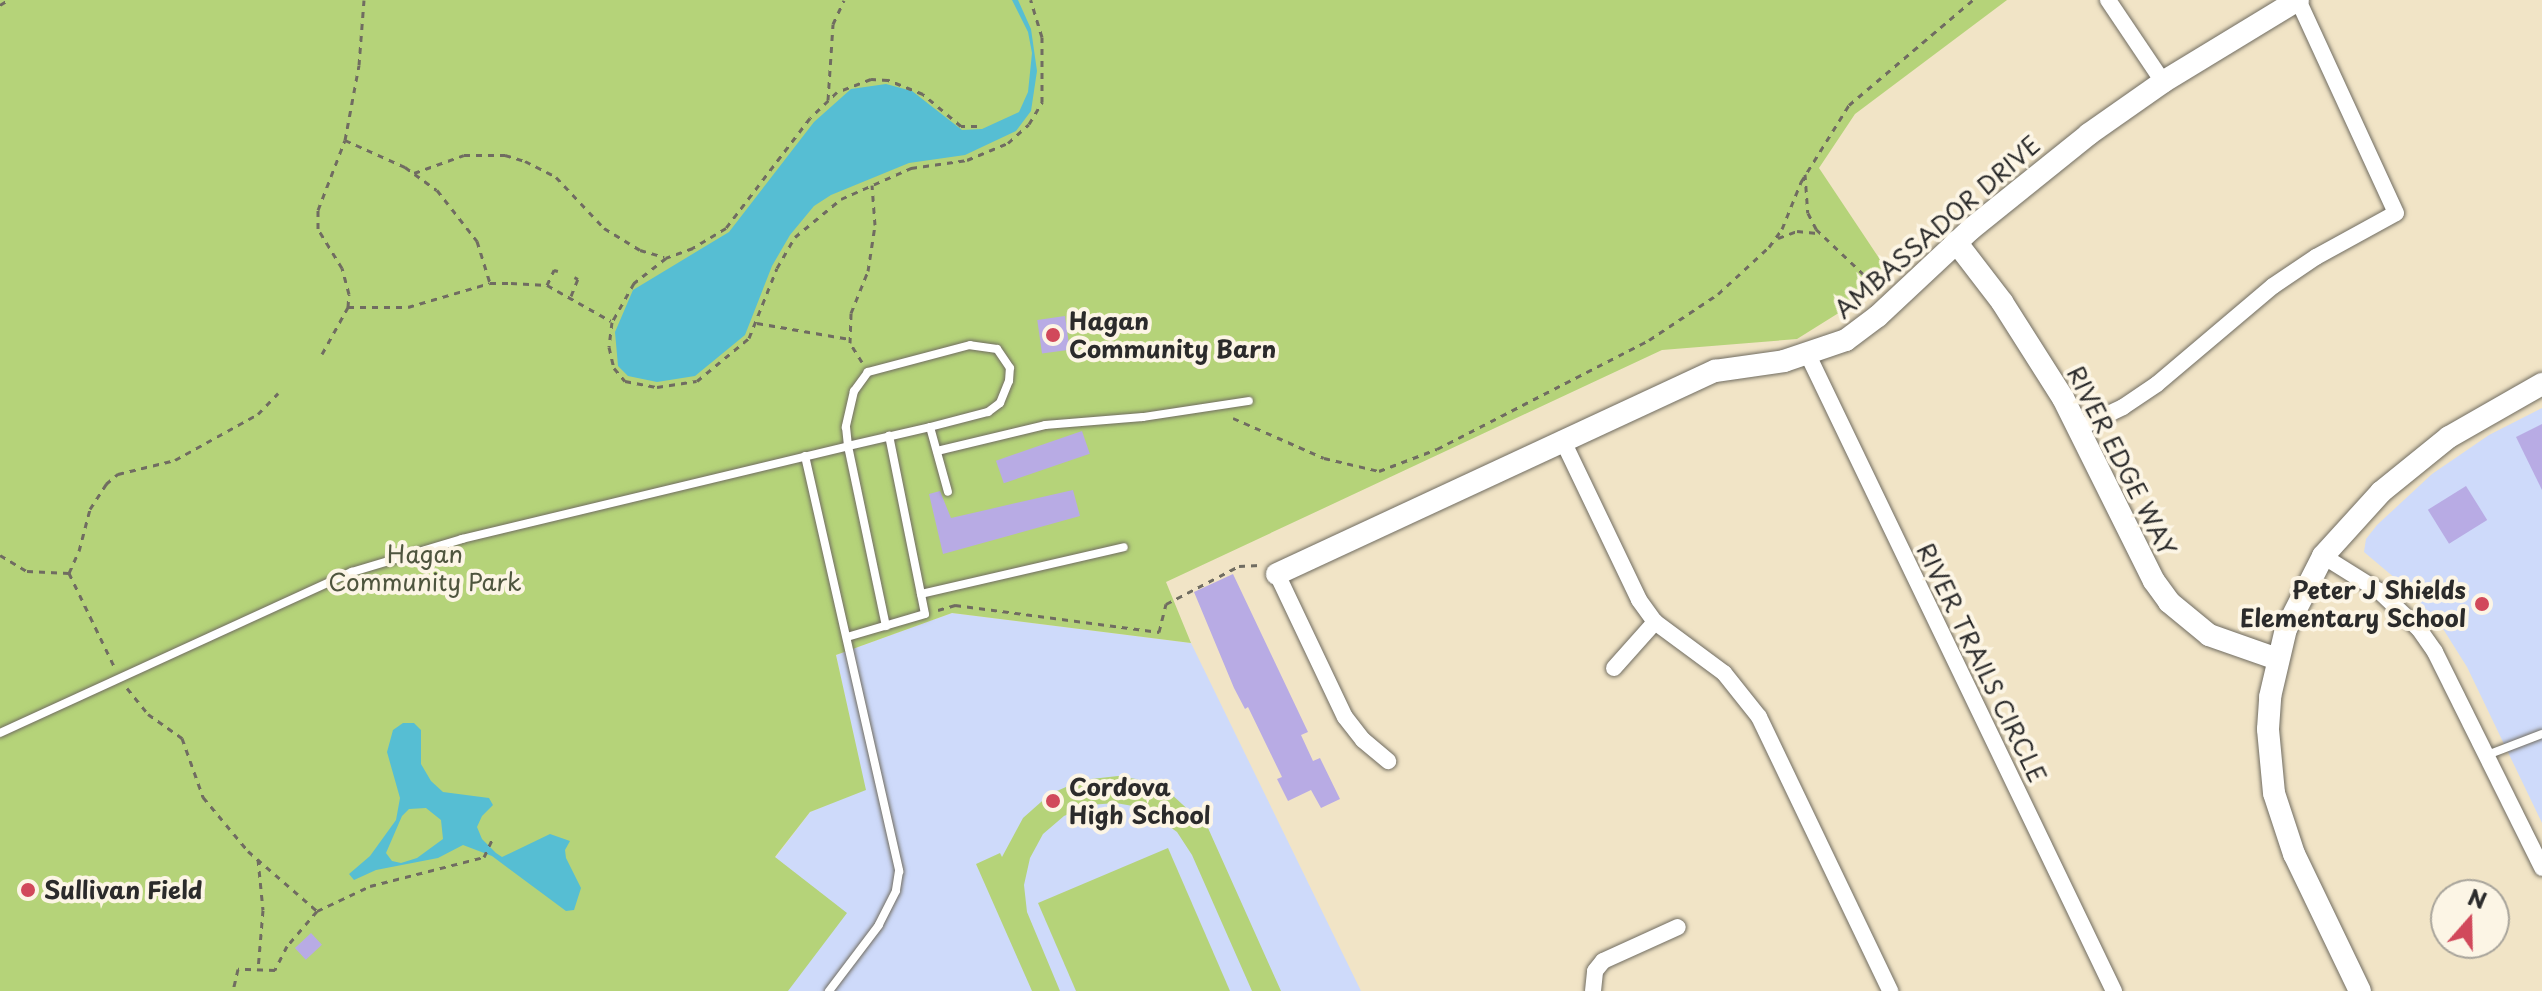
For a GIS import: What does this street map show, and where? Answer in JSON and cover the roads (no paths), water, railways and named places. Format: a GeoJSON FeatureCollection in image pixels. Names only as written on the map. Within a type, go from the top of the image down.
{"type":"FeatureCollection","features":[{"type":"Feature","properties":{"kind":"street"},"geometry":{"type":"LineString","coordinates":[[2108,0],[2163,82]]}},
{"type":"Feature","properties":{"kind":"street"},"geometry":{"type":"LineString","coordinates":[[2079,428],[2123,407],[2157,384],[2232,319],[2305,264],[2396,213],[2298,0]]}},
{"type":"Feature","properties":{"kind":"street","name":"AMBASSADOR DRIVE"},"geometry":{"type":"LineString","coordinates":[[1277,574],[1562,439],[1715,371],[1808,355],[1846,340],[2029,180],[2163,82],[2298,0]]}},
{"type":"Feature","properties":{"kind":"street","name":"RIVER EDGE WAY"},"geometry":{"type":"LineString","coordinates":[[1956,242],[2034,349],[2079,428],[2154,581],[2169,602],[2209,635],[2277,659]]}},
{"type":"Feature","properties":{"kind":"street","name":"RIVER TRAILS CIRCLE"},"geometry":{"type":"LineString","coordinates":[[1808,355],[2114,991]]}},
{"type":"Feature","properties":{"kind":"street"},"geometry":{"type":"LineString","coordinates":[[2360,991],[2294,854],[2274,793],[2268,729],[2277,659],[2298,599],[2323,556],[2371,502],[2414,463],[2486,414],[2542,384]]}},
{"type":"Feature","properties":{"kind":"street"},"geometry":{"type":"LineString","coordinates":[[1562,439],[1639,600],[1655,622],[1724,673],[1759,717],[1890,991]]}},
{"type":"Feature","properties":{"kind":"street"},"geometry":{"type":"LineString","coordinates":[[2323,556],[2379,591],[2419,629],[2435,652],[2542,868]]}},
{"type":"Feature","properties":{"kind":"street"},"geometry":{"type":"LineString","coordinates":[[1277,574],[1345,717],[1363,740],[1388,761]]}},
{"type":"Feature","properties":{"kind":"street"},"geometry":{"type":"LineString","coordinates":[[1614,668],[1655,622]]}},
{"type":"Feature","properties":{"kind":"street"},"geometry":{"type":"LineString","coordinates":[[1593,991],[1595,971],[1603,961],[1678,927]]}},
{"type":"Feature","properties":{"kind":"lane"},"geometry":{"type":"LineString","coordinates":[[0,733],[352,572],[462,539],[805,456],[848,446],[889,436],[930,427],[988,412],[1000,403],[1007,391],[1010,368],[997,349],[970,345],[868,372],[854,391],[846,427],[848,446],[886,626]]}},
{"type":"Feature","properties":{"kind":"lane"},"geometry":{"type":"LineString","coordinates":[[937,451],[1045,425],[1143,417],[1249,401]]}},
{"type":"Feature","properties":{"kind":"lane"},"geometry":{"type":"LineString","coordinates":[[930,427],[948,492]]}},
{"type":"Feature","properties":{"kind":"lane"},"geometry":{"type":"LineString","coordinates":[[847,637],[925,614],[889,436]]}},
{"type":"Feature","properties":{"kind":"lane"},"geometry":{"type":"LineString","coordinates":[[805,456],[899,871],[896,891],[879,925],[829,991]]}},
{"type":"Feature","properties":{"kind":"lane"},"geometry":{"type":"LineString","coordinates":[[921,594],[1124,547]]}},
{"type":"Feature","properties":{"kind":"lane"},"geometry":{"type":"LineString","coordinates":[[2486,756],[2542,734]]}},
{"type":"Feature","properties":{"kind":"water"},"geometry":{"type":"Polygon","coordinates":[[[1012,0],[1018,0],[1031,29],[1037,71],[1031,111],[1016,131],[965,155],[909,163],[831,195],[814,206],[790,235],[772,266],[745,335],[695,376],[657,382],[628,376],[618,366],[615,332],[633,290],[729,232],[814,122],[851,89],[886,84],[912,91],[962,130],[982,129],[1019,112],[1028,92],[1032,53],[1028,32],[1012,0]]]}},
{"type":"Feature","properties":{"kind":"water"},"geometry":{"type":"Polygon","coordinates":[[[403,723],[414,723],[421,730],[421,764],[431,781],[443,792],[489,798],[493,805],[482,816],[477,827],[482,839],[502,857],[550,834],[570,841],[565,850],[566,858],[581,888],[574,910],[566,911],[492,856],[463,845],[438,858],[376,870],[354,880],[349,874],[370,856],[396,820],[400,798],[387,752],[393,730],[403,723]],[[426,808],[409,809],[402,816],[386,853],[392,861],[401,863],[417,858],[443,839],[441,820],[426,808]]]}},
{"type":"Feature","properties":{"kind":"place","name":"Hagan Community Barn"},"geometry":{"type":"Point","coordinates":[1053,335]}},
{"type":"Feature","properties":{"kind":"place","name":"Peter J Shields Elementary School"},"geometry":{"type":"Point","coordinates":[2482,604]}},
{"type":"Feature","properties":{"kind":"place","name":"Cordova High School"},"geometry":{"type":"Point","coordinates":[1053,801]}},
{"type":"Feature","properties":{"kind":"place","name":"Sullivan Field"},"geometry":{"type":"Point","coordinates":[28,890]}},
{"type":"Feature","properties":{"kind":"park label","name":"Hagan Community Park"},"geometry":{"type":"Point","coordinates":[425,568]}}]}
